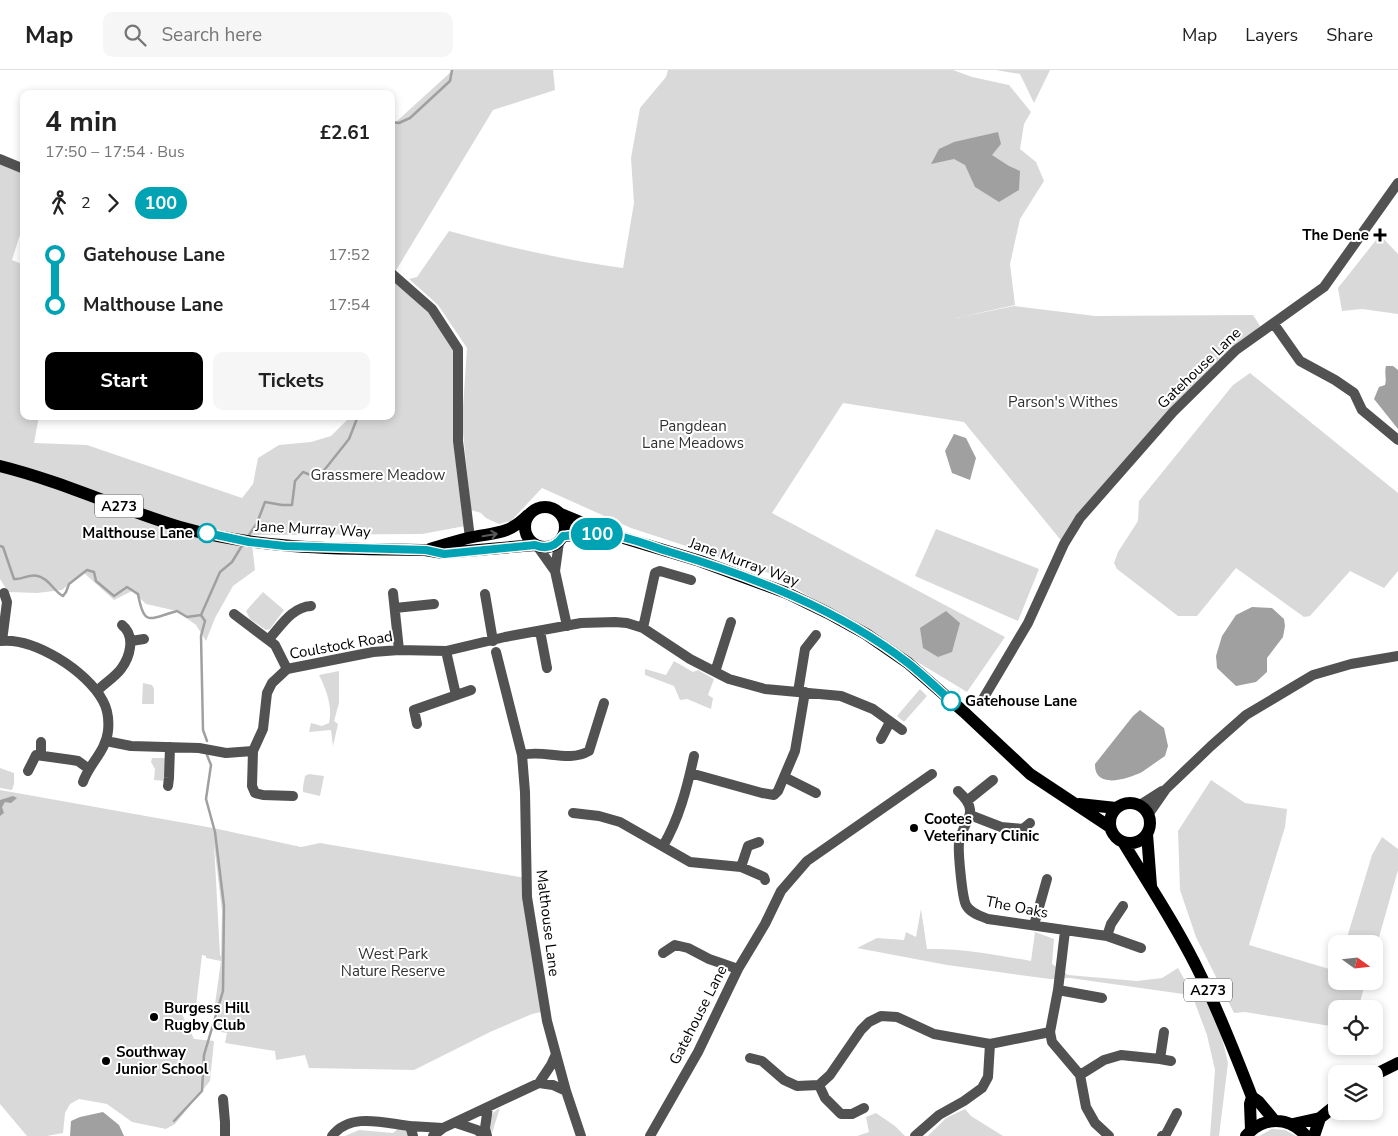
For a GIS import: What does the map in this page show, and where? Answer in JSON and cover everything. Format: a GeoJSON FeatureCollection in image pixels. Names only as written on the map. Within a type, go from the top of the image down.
{"type":"FeatureCollection","features":[{"type":"Feature","properties":{"kind":"main road","name":"Jane Murray Way"},"geometry":{"type":"LineString","coordinates":[[0,466],[182,527],[244,541],[285,546],[426,550],[444,554],[537,546]]}},
{"type":"Feature","properties":{"kind":"main road"},"geometry":{"type":"LineString","coordinates":[[545,506],[607,533],[561,539],[549,547],[537,546],[530,541],[524,526],[528,515],[533,510],[545,506]]}},
{"type":"Feature","properties":{"kind":"main road"},"geometry":{"type":"LineString","coordinates":[[561,514],[565,525],[561,539]]}},
{"type":"Feature","properties":{"kind":"main road","name":"Jane Murray Way"},"geometry":{"type":"LineString","coordinates":[[426,550],[470,538],[498,533],[517,526],[528,515]]}},
{"type":"Feature","properties":{"kind":"main road","name":"Jane Murray Way"},"geometry":{"type":"LineString","coordinates":[[607,533],[700,561],[787,593],[866,634],[908,663],[1030,774],[1110,827]]}},
{"type":"Feature","properties":{"kind":"main road"},"geometry":{"type":"LineString","coordinates":[[1127,803],[1144,810],[1149,828],[1147,834],[1136,842],[1122,842],[1112,833],[1110,827],[1110,820],[1116,808],[1127,803]]}},
{"type":"Feature","properties":{"kind":"main road","name":"Jane Murray Way"},"geometry":{"type":"LineString","coordinates":[[1074,804],[1116,808]]}},
{"type":"Feature","properties":{"kind":"main road","name":"A273"},"geometry":{"type":"LineString","coordinates":[[1147,834],[1151,888]]}},
{"type":"Feature","properties":{"kind":"main road","name":"A273"},"geometry":{"type":"LineString","coordinates":[[1122,842],[1185,946],[1216,1006],[1252,1097],[1259,1102],[1274,1120]]}},
{"type":"Feature","properties":{"kind":"main road"},"geometry":{"type":"LineString","coordinates":[[1383,1070],[1398,1063]]}},
{"type":"Feature","properties":{"kind":"main road","name":"A273"},"geometry":{"type":"LineString","coordinates":[[1249,1133],[1252,1097]]}},
{"type":"Feature","properties":{"kind":"main road"},"geometry":{"type":"LineString","coordinates":[[1249,1133],[1262,1123],[1274,1120],[1293,1124],[1320,1118],[1328,1112]]}},
{"type":"Feature","properties":{"kind":"main road"},"geometry":{"type":"LineString","coordinates":[[1314,1136],[1320,1118]]}},
{"type":"Feature","properties":{"kind":"main road"},"geometry":{"type":"LineString","coordinates":[[1293,1124],[1306,1136]]}},
{"type":"Feature","properties":{"kind":"street"},"geometry":{"type":"LineString","coordinates":[[0,159],[20,167]]}},
{"type":"Feature","properties":{"kind":"street","name":"Gatehouse Lane"},"geometry":{"type":"LineString","coordinates":[[983,698],[1028,623],[1064,544],[1080,518],[1173,412],[1236,350],[1324,287],[1348,256],[1398,183]]}},
{"type":"Feature","properties":{"kind":"street"},"geometry":{"type":"LineString","coordinates":[[395,276],[432,309],[458,349],[458,441],[470,538]]}},
{"type":"Feature","properties":{"kind":"street"},"geometry":{"type":"LineString","coordinates":[[1274,324],[1300,361],[1354,393],[1362,410],[1398,440]]}},
{"type":"Feature","properties":{"kind":"street"},"geometry":{"type":"LineString","coordinates":[[555,571],[561,539]]}},
{"type":"Feature","properties":{"kind":"street"},"geometry":{"type":"LineString","coordinates":[[537,546],[555,571],[568,626]]}},
{"type":"Feature","properties":{"kind":"street"},"geometry":{"type":"LineString","coordinates":[[643,628],[655,573],[660,570],[692,580]]}},
{"type":"Feature","properties":{"kind":"street"},"geometry":{"type":"LineString","coordinates":[[4,593],[7,602],[1,641],[23,643],[55,656],[71,667],[96,691],[103,702],[108,725],[106,741],[82,782]]}},
{"type":"Feature","properties":{"kind":"street"},"geometry":{"type":"LineString","coordinates":[[394,593],[399,650]]}},
{"type":"Feature","properties":{"kind":"street"},"geometry":{"type":"LineString","coordinates":[[485,594],[493,641]]}},
{"type":"Feature","properties":{"kind":"street"},"geometry":{"type":"LineString","coordinates":[[395,608],[434,604]]}},
{"type":"Feature","properties":{"kind":"street"},"geometry":{"type":"LineString","coordinates":[[269,639],[301,607],[311,606]]}},
{"type":"Feature","properties":{"kind":"street"},"geometry":{"type":"LineString","coordinates":[[234,614],[262,636],[269,639],[280,654],[286,669]]}},
{"type":"Feature","properties":{"kind":"street","name":"Coulstock Road"},"geometry":{"type":"LineString","coordinates":[[293,796],[263,795],[255,793],[252,786],[253,751],[262,729],[267,693],[272,683],[286,669],[373,652],[399,650],[446,651],[581,623],[615,622],[627,623],[643,628],[690,659],[729,679],[752,686],[840,696],[860,702],[873,709],[902,730]]}},
{"type":"Feature","properties":{"kind":"street"},"geometry":{"type":"LineString","coordinates":[[715,672],[731,622]]}},
{"type":"Feature","properties":{"kind":"street"},"geometry":{"type":"LineString","coordinates":[[96,691],[121,670],[128,656],[131,641],[126,629],[122,625]]}},
{"type":"Feature","properties":{"kind":"street"},"geometry":{"type":"LineString","coordinates":[[540,631],[547,668]]}},
{"type":"Feature","properties":{"kind":"street"},"geometry":{"type":"LineString","coordinates":[[690,773],[774,795],[778,791],[796,751],[806,650],[816,635]]}},
{"type":"Feature","properties":{"kind":"street"},"geometry":{"type":"LineString","coordinates":[[131,641],[144,639]]}},
{"type":"Feature","properties":{"kind":"street"},"geometry":{"type":"LineString","coordinates":[[446,651],[456,695]]}},
{"type":"Feature","properties":{"kind":"street","name":"Malthouse Lane"},"geometry":{"type":"LineString","coordinates":[[496,652],[522,755],[525,792],[527,897],[547,1021],[581,1136]]}},
{"type":"Feature","properties":{"kind":"street"},"geometry":{"type":"LineString","coordinates":[[1144,810],[1246,714],[1313,675],[1351,664],[1398,656]]}},
{"type":"Feature","properties":{"kind":"street"},"geometry":{"type":"LineString","coordinates":[[416,724],[414,710],[471,690]]}},
{"type":"Feature","properties":{"kind":"street"},"geometry":{"type":"LineString","coordinates":[[522,755],[531,752],[574,756],[589,751],[593,744],[604,704]]}},
{"type":"Feature","properties":{"kind":"street"},"geometry":{"type":"LineString","coordinates":[[881,739],[890,722]]}},
{"type":"Feature","properties":{"kind":"street"},"geometry":{"type":"LineString","coordinates":[[106,741],[131,746],[199,748],[226,753],[253,751]]}},
{"type":"Feature","properties":{"kind":"street"},"geometry":{"type":"LineString","coordinates":[[41,742],[41,755]]}},
{"type":"Feature","properties":{"kind":"street"},"geometry":{"type":"LineString","coordinates":[[168,786],[170,746]]}},
{"type":"Feature","properties":{"kind":"street"},"geometry":{"type":"LineString","coordinates":[[28,771],[36,755],[78,761],[89,769]]}},
{"type":"Feature","properties":{"kind":"street"},"geometry":{"type":"LineString","coordinates":[[663,846],[676,822],[694,756]]}},
{"type":"Feature","properties":{"kind":"street","name":"Gatehouse Lane"},"geometry":{"type":"LineString","coordinates":[[650,1136],[698,1052],[738,969],[765,924],[781,891],[807,862],[932,774]]}},
{"type":"Feature","properties":{"kind":"street"},"geometry":{"type":"LineString","coordinates":[[784,777],[816,793]]}},
{"type":"Feature","properties":{"kind":"street"},"geometry":{"type":"LineString","coordinates":[[958,791],[968,800],[993,780]]}},
{"type":"Feature","properties":{"kind":"street","name":"The Oaks"},"geometry":{"type":"LineString","coordinates":[[968,800],[970,816],[959,843],[963,895],[966,906],[975,914],[988,919],[1107,936],[1141,948]]}},
{"type":"Feature","properties":{"kind":"street"},"geometry":{"type":"LineString","coordinates":[[573,813],[611,819],[632,828],[690,862],[741,867],[764,877],[765,880]]}},
{"type":"Feature","properties":{"kind":"street"},"geometry":{"type":"LineString","coordinates":[[970,816],[1001,826],[1022,829],[1030,823]]}},
{"type":"Feature","properties":{"kind":"street"},"geometry":{"type":"LineString","coordinates":[[741,867],[748,846],[759,842]]}},
{"type":"Feature","properties":{"kind":"street"},"geometry":{"type":"LineString","coordinates":[[1034,925],[1047,879]]}},
{"type":"Feature","properties":{"kind":"street"},"geometry":{"type":"LineString","coordinates":[[1107,936],[1111,924],[1123,906]]}},
{"type":"Feature","properties":{"kind":"street"},"geometry":{"type":"LineString","coordinates":[[1065,931],[1058,990],[1050,1032],[1052,1042],[1080,1075],[1086,1107],[1095,1122],[1110,1136]]}},
{"type":"Feature","properties":{"kind":"street"},"geometry":{"type":"LineString","coordinates":[[663,953],[675,945],[688,948],[709,959],[738,969]]}},
{"type":"Feature","properties":{"kind":"street"},"geometry":{"type":"LineString","coordinates":[[1058,990],[1102,998]]}},
{"type":"Feature","properties":{"kind":"street"},"geometry":{"type":"LineString","coordinates":[[750,1058],[762,1061],[784,1080],[797,1086],[819,1085],[830,1075],[861,1030],[869,1022],[881,1016],[897,1017],[934,1034],[990,1044],[1050,1032]]}},
{"type":"Feature","properties":{"kind":"street"},"geometry":{"type":"LineString","coordinates":[[1160,1059],[1164,1032]]}},
{"type":"Feature","properties":{"kind":"street"},"geometry":{"type":"LineString","coordinates":[[915,1136],[938,1115],[964,1101],[982,1088],[988,1077],[990,1044]]}},
{"type":"Feature","properties":{"kind":"street"},"geometry":{"type":"LineString","coordinates":[[539,1084],[552,1065],[556,1054]]}},
{"type":"Feature","properties":{"kind":"street"},"geometry":{"type":"LineString","coordinates":[[1080,1075],[1104,1060],[1121,1055],[1171,1061]]}},
{"type":"Feature","properties":{"kind":"street"},"geometry":{"type":"LineString","coordinates":[[332,1136],[337,1130],[358,1120],[412,1131],[443,1128],[539,1084],[553,1085],[566,1090]]}},
{"type":"Feature","properties":{"kind":"street"},"geometry":{"type":"LineString","coordinates":[[819,1085],[826,1098],[841,1114],[852,1114],[864,1108]]}},
{"type":"Feature","properties":{"kind":"street"},"geometry":{"type":"LineString","coordinates":[[223,1099],[225,1136]]}},
{"type":"Feature","properties":{"kind":"street"},"geometry":{"type":"LineString","coordinates":[[486,1136],[485,1128],[488,1107]]}},
{"type":"Feature","properties":{"kind":"street"},"geometry":{"type":"LineString","coordinates":[[1162,1136],[1166,1134],[1177,1114]]}},
{"type":"Feature","properties":{"kind":"street"},"geometry":{"type":"LineString","coordinates":[[456,1123],[477,1130],[486,1136]]}},
{"type":"Feature","properties":{"kind":"street"},"geometry":{"type":"LineString","coordinates":[[433,1136],[443,1128]]}},
{"type":"Feature","properties":{"kind":"green space"},"geometry":{"type":"Polygon","coordinates":[[[453,70],[553,70],[555,90],[493,110],[395,272],[395,121],[453,70]]]}},
{"type":"Feature","properties":{"kind":"green space"},"geometry":{"type":"Polygon","coordinates":[[[668,70],[953,70],[972,77],[1009,85],[1031,112],[1024,124],[1020,149],[1036,162],[1044,181],[1020,219],[1010,264],[1015,305],[956,318],[1014,306],[1095,316],[1253,315],[1260,326],[1173,412],[1064,544],[964,422],[843,403],[772,513],[1005,637],[967,692],[772,574],[631,528],[542,488],[511,521],[499,524],[486,518],[481,513],[471,510],[462,423],[467,348],[438,305],[409,279],[417,277],[449,231],[536,252],[623,268],[634,203],[631,158],[640,108],[666,77],[668,70]]]}},
{"type":"Feature","properties":{"kind":"green space"},"geometry":{"type":"Polygon","coordinates":[[[996,70],[1050,70],[1034,103],[1020,74],[996,70]]]}},
{"type":"Feature","properties":{"kind":"green space","name":"Grassmere Meadow"},"geometry":{"type":"Polygon","coordinates":[[[0,159],[20,167],[20,235],[12,260],[20,263],[20,420],[38,420],[34,443],[87,445],[242,498],[253,484],[258,458],[279,445],[311,442],[331,436],[347,420],[395,420],[395,280],[429,313],[455,351],[453,401],[465,526],[422,534],[251,535],[255,570],[233,586],[215,618],[206,641],[196,625],[177,611],[146,604],[132,591],[114,600],[83,572],[62,590],[37,593],[8,592],[0,579],[0,159]]]}},
{"type":"Feature","properties":{"kind":"green space"},"geometry":{"type":"Polygon","coordinates":[[[1380,235],[1398,254],[1398,314],[1362,309],[1342,311],[1338,288],[1380,235]]]}},
{"type":"Feature","properties":{"kind":"green space"},"geometry":{"type":"Polygon","coordinates":[[[1250,373],[1398,493],[1398,571],[1384,588],[1350,571],[1310,616],[1304,617],[1236,568],[1197,616],[1178,616],[1117,569],[1114,563],[1118,552],[1138,521],[1139,501],[1233,385],[1250,373]]]}},
{"type":"Feature","properties":{"kind":"green space"},"geometry":{"type":"Polygon","coordinates":[[[936,529],[1039,569],[1018,621],[915,576],[936,529]]]}},
{"type":"Feature","properties":{"kind":"green space"},"geometry":{"type":"Polygon","coordinates":[[[263,592],[284,610],[270,629],[266,630],[250,619],[246,611],[263,592]]]}},
{"type":"Feature","properties":{"kind":"green space"},"geometry":{"type":"Polygon","coordinates":[[[674,661],[693,672],[698,670],[714,679],[708,695],[713,698],[711,709],[687,699],[680,700],[674,686],[645,675],[645,669],[666,675],[674,661]]]}},
{"type":"Feature","properties":{"kind":"green space"},"geometry":{"type":"Polygon","coordinates":[[[339,671],[339,703],[334,721],[338,724],[333,746],[331,730],[309,732],[311,723],[322,726],[329,723],[329,704],[319,675],[339,671]]]}},
{"type":"Feature","properties":{"kind":"green space"},"geometry":{"type":"Polygon","coordinates":[[[143,683],[152,685],[154,689],[154,704],[142,704],[143,683]]]}},
{"type":"Feature","properties":{"kind":"green space"},"geometry":{"type":"Polygon","coordinates":[[[920,689],[927,696],[904,722],[897,716],[920,689]]]}},
{"type":"Feature","properties":{"kind":"green space"},"geometry":{"type":"Polygon","coordinates":[[[152,758],[166,758],[166,781],[154,780],[155,769],[151,762],[152,758]]]}},
{"type":"Feature","properties":{"kind":"green space"},"geometry":{"type":"Polygon","coordinates":[[[0,768],[14,773],[12,790],[0,788],[0,768]]]}},
{"type":"Feature","properties":{"kind":"green space"},"geometry":{"type":"Polygon","coordinates":[[[309,774],[324,776],[320,796],[303,792],[305,776],[309,774]]]}},
{"type":"Feature","properties":{"kind":"green space"},"geometry":{"type":"Polygon","coordinates":[[[1211,780],[1245,803],[1287,809],[1285,827],[1249,945],[1328,969],[1328,990],[1363,990],[1361,1000],[1328,1000],[1328,1026],[1245,1012],[1234,1013],[1196,937],[1180,890],[1178,831],[1211,780]]]}},
{"type":"Feature","properties":{"kind":"green space","name":"West Park Nature Reserve"},"geometry":{"type":"Polygon","coordinates":[[[0,790],[213,828],[301,847],[320,843],[526,878],[541,1012],[490,1032],[414,1070],[309,1068],[305,1055],[276,1060],[275,1051],[225,1043],[227,1033],[215,1031],[219,1008],[215,1004],[221,961],[206,958],[206,956],[202,955],[196,1006],[182,1014],[194,1039],[214,1041],[210,1081],[175,1124],[166,1129],[132,1122],[107,1104],[79,1099],[70,1104],[65,1113],[63,1133],[47,1136],[27,1136],[0,1104],[0,790]],[[214,844],[221,956],[222,911],[214,844]]]}},
{"type":"Feature","properties":{"kind":"green space"},"geometry":{"type":"Polygon","coordinates":[[[1382,837],[1398,849],[1398,870],[1380,935],[1348,935],[1372,855],[1382,837]]]}},
{"type":"Feature","properties":{"kind":"green space"},"geometry":{"type":"Polygon","coordinates":[[[921,909],[927,949],[992,954],[1031,961],[1035,932],[1054,939],[1052,964],[1068,975],[1137,981],[1162,978],[1178,968],[1189,988],[1190,995],[1070,978],[1050,979],[947,965],[857,948],[877,938],[904,940],[906,932],[916,937],[921,909]]]}},
{"type":"Feature","properties":{"kind":"green space"},"geometry":{"type":"Polygon","coordinates":[[[1190,982],[1207,997],[1221,1034],[1228,1063],[1219,1136],[1210,1136],[1215,1070],[1207,1035],[1192,995],[1190,982]]]}},
{"type":"Feature","properties":{"kind":"green space"},"geometry":{"type":"Polygon","coordinates":[[[500,1108],[492,1133],[490,1119],[493,1113],[500,1108]]]}},
{"type":"Feature","properties":{"kind":"green space"},"geometry":{"type":"Polygon","coordinates":[[[965,1109],[971,1116],[1003,1136],[928,1136],[946,1118],[965,1109]]]}},
{"type":"Feature","properties":{"kind":"green space"},"geometry":{"type":"Polygon","coordinates":[[[876,1113],[895,1126],[905,1136],[857,1136],[869,1132],[866,1117],[876,1113]]]}},
{"type":"Feature","properties":{"kind":"green space"},"geometry":{"type":"Polygon","coordinates":[[[400,1127],[407,1129],[411,1136],[345,1136],[359,1130],[393,1133],[400,1127]]]}},
{"type":"Feature","properties":{"kind":"green space"},"geometry":{"type":"Polygon","coordinates":[[[1272,1129],[1285,1130],[1296,1136],[1259,1136],[1272,1129]]]}},
{"type":"Feature","properties":{"kind":"shaded area"},"geometry":{"type":"Polygon","coordinates":[[[998,132],[1001,144],[992,155],[1020,171],[1019,190],[999,202],[975,187],[965,165],[954,159],[931,164],[939,149],[954,142],[998,132]]]}},
{"type":"Feature","properties":{"kind":"shaded area"},"geometry":{"type":"Polygon","coordinates":[[[1386,366],[1393,366],[1398,370],[1398,429],[1374,399],[1379,387],[1385,385],[1386,366]]]}},
{"type":"Feature","properties":{"kind":"shaded area"},"geometry":{"type":"Polygon","coordinates":[[[954,434],[966,438],[976,458],[970,480],[952,473],[945,451],[954,434]]]}},
{"type":"Feature","properties":{"kind":"shaded area"},"geometry":{"type":"Polygon","coordinates":[[[1252,607],[1272,608],[1284,619],[1283,637],[1267,658],[1267,672],[1256,682],[1236,686],[1217,668],[1216,656],[1222,636],[1236,615],[1252,607]]]}},
{"type":"Feature","properties":{"kind":"shaded area"},"geometry":{"type":"Polygon","coordinates":[[[946,611],[960,623],[952,652],[938,657],[923,648],[920,628],[946,611]]]}},
{"type":"Feature","properties":{"kind":"shaded area"},"geometry":{"type":"Polygon","coordinates":[[[1140,710],[1164,728],[1168,746],[1165,756],[1142,772],[1129,777],[1106,780],[1100,777],[1096,772],[1095,764],[1133,716],[1140,710]]]}},
{"type":"Feature","properties":{"kind":"shaded area"},"geometry":{"type":"Polygon","coordinates":[[[13,796],[17,798],[11,803],[5,802],[2,807],[4,813],[0,816],[0,800],[13,796]]]}},
{"type":"Feature","properties":{"kind":"shaded area"},"geometry":{"type":"Polygon","coordinates":[[[103,1112],[119,1125],[124,1136],[70,1136],[71,1121],[103,1112]]]}},
{"type":"Feature","properties":{"kind":"waterway"},"geometry":{"type":"LineString","coordinates":[[395,122],[399,123],[410,118],[450,81],[452,70]]}},
{"type":"Feature","properties":{"kind":"waterway"},"geometry":{"type":"LineString","coordinates":[[247,538],[257,523],[265,502],[292,505],[295,481],[303,472],[318,478],[349,439],[356,420]]}},
{"type":"Feature","properties":{"kind":"waterway"},"geometry":{"type":"LineString","coordinates":[[201,615],[220,572],[232,562],[243,544]]}},
{"type":"Feature","properties":{"kind":"waterway"},"geometry":{"type":"LineString","coordinates":[[0,546],[3,547],[14,579],[32,575],[38,576],[46,580],[63,596],[69,584],[87,570],[94,572],[96,581],[114,596],[127,587],[138,594],[143,612],[149,618],[177,611],[187,617],[201,615]]}},
{"type":"Feature","properties":{"kind":"waterway"},"geometry":{"type":"LineString","coordinates":[[201,615],[205,621],[201,636],[203,730],[207,741]]}},
{"type":"Feature","properties":{"kind":"waterway"},"geometry":{"type":"LineString","coordinates":[[174,1121],[202,1091],[204,1055],[223,991],[224,906],[215,832],[206,799],[211,765],[207,755]]}},
{"type":"Feature","properties":{"kind":"bus line","name":"100"},"geometry":{"type":"LineString","coordinates":[[207,533],[276,546],[426,550],[444,554],[535,545],[544,548],[559,542],[563,536],[607,533],[700,561],[787,593],[828,613],[866,634],[908,663],[951,701]]}},
{"type":"Feature","properties":{"kind":"place","name":"The Dene"},"geometry":{"type":"Point","coordinates":[1380,235]}},
{"type":"Feature","properties":{"kind":"place","name":"Malthouse Lane"},"geometry":{"type":"Point","coordinates":[207,533]}},
{"type":"Feature","properties":{"kind":"place","name":"Gatehouse Lane"},"geometry":{"type":"Point","coordinates":[951,701]}},
{"type":"Feature","properties":{"kind":"place","name":"Cootes Veterinary Clinic"},"geometry":{"type":"Point","coordinates":[914,828]}},
{"type":"Feature","properties":{"kind":"place","name":"Burgess Hill Rugby Club"},"geometry":{"type":"Point","coordinates":[154,1017]}},
{"type":"Feature","properties":{"kind":"place","name":"Southway Junior School"},"geometry":{"type":"Point","coordinates":[106,1061]}},
{"type":"Feature","properties":{"kind":"park label","name":"Parson's Withes"},"geometry":{"type":"Point","coordinates":[1063,402]}},
{"type":"Feature","properties":{"kind":"park label","name":"Pangdean Lane Meadows"},"geometry":{"type":"Point","coordinates":[693,434]}}]}
